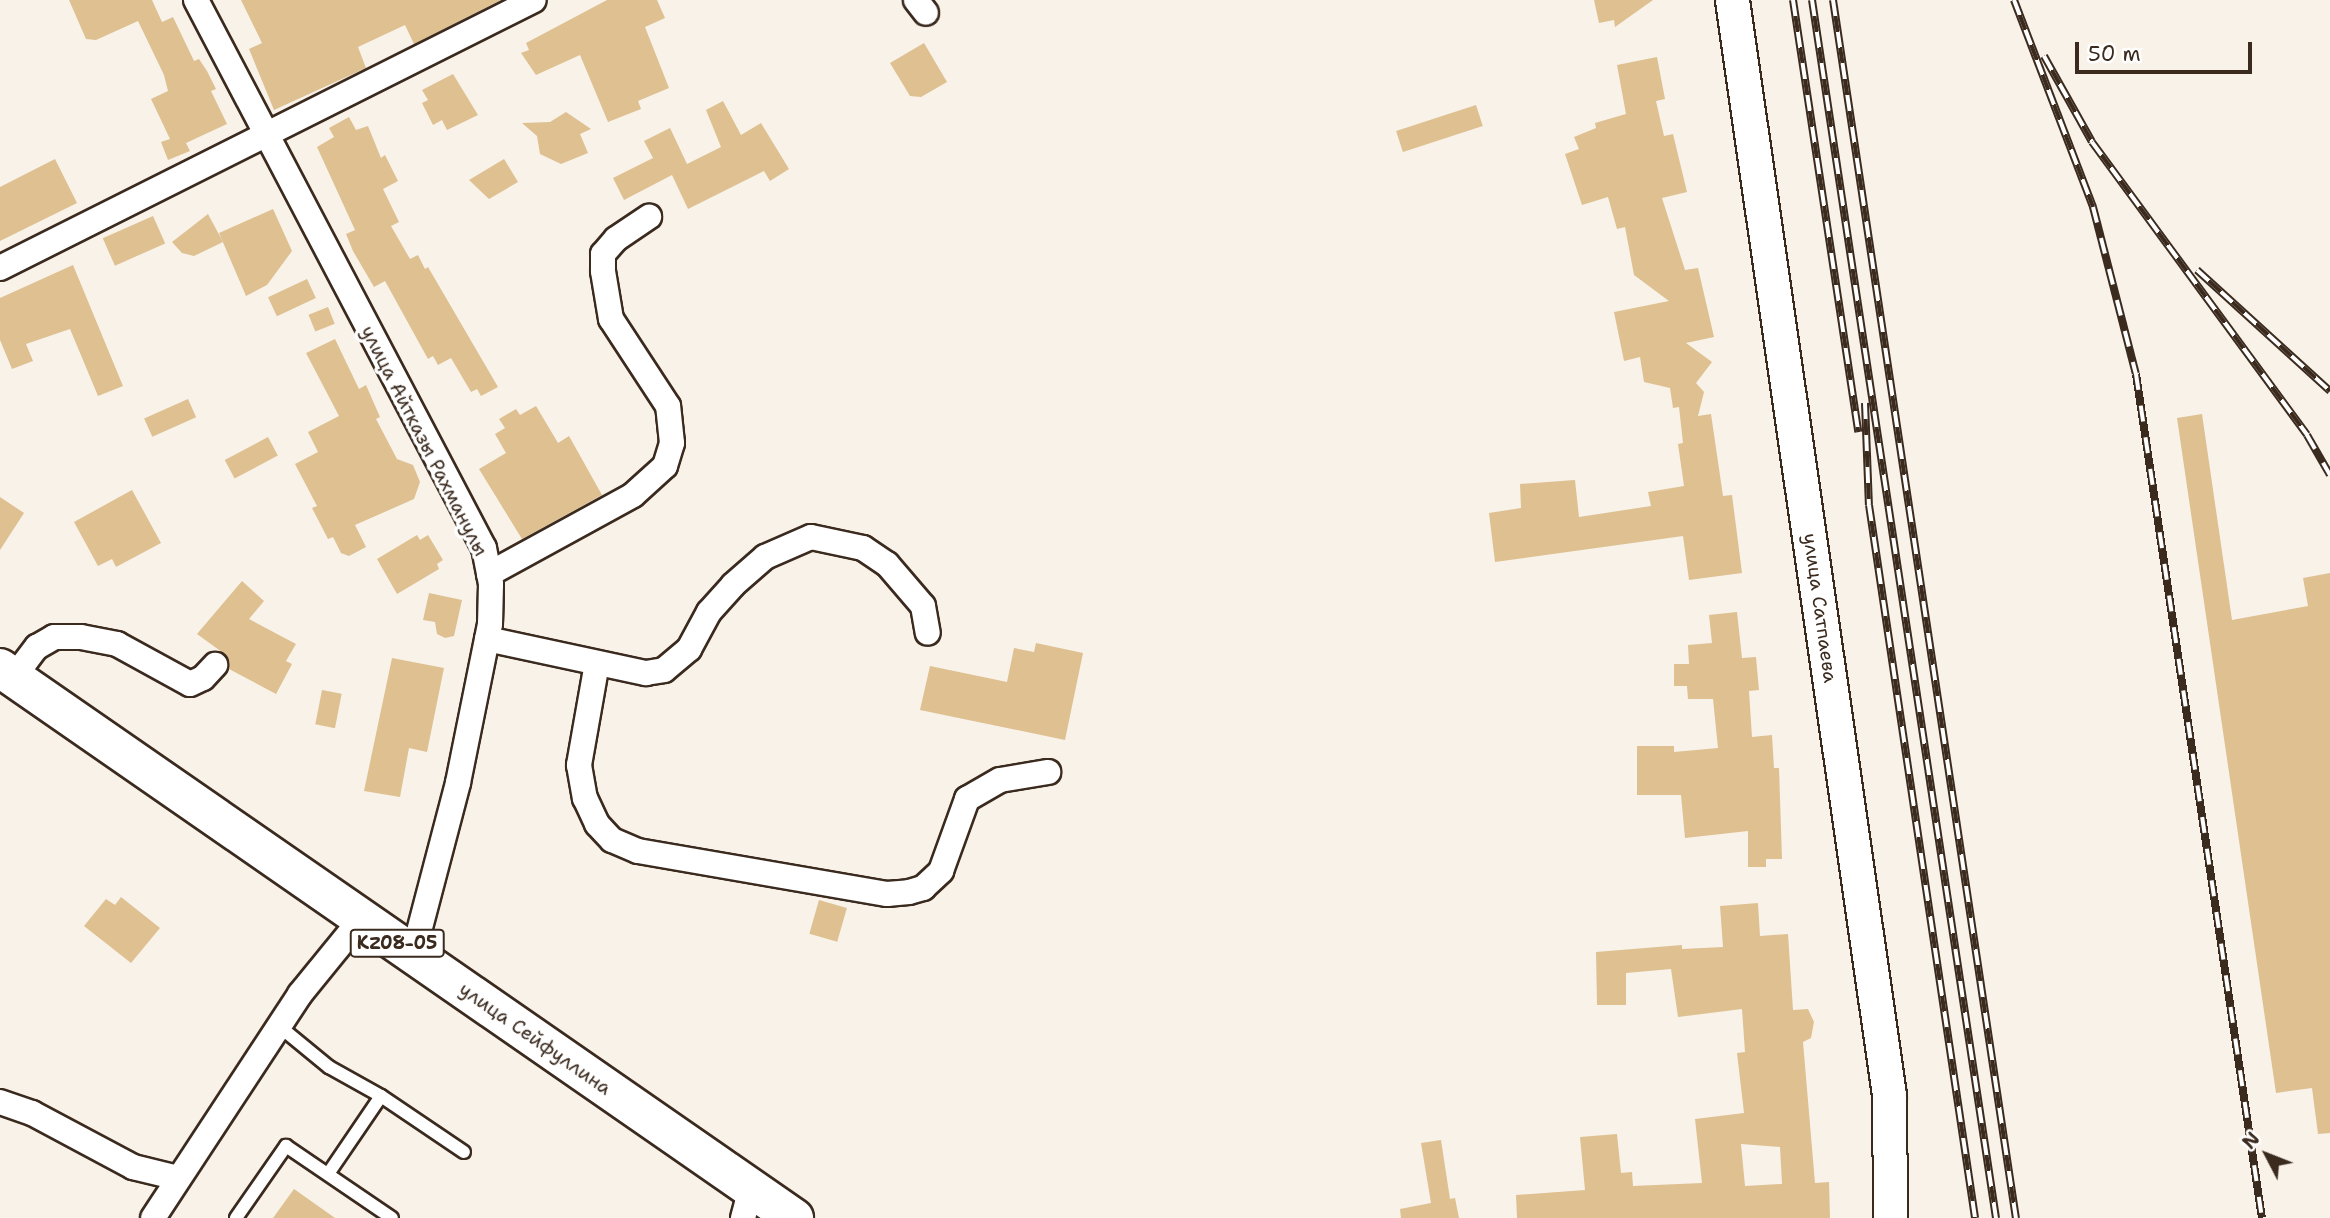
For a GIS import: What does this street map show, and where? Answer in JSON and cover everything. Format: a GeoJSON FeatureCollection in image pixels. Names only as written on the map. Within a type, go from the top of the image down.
{"type":"FeatureCollection","features":[{"type":"Feature","properties":{"kind":"main road","name":"улица Сейфуллина"},"geometry":{"type":"LineString","coordinates":[[7,673],[413,954],[747,1203],[794,1218]]}},
{"type":"Feature","properties":{"kind":"street","name":"улица Айтказы Рахманулы"},"geometry":{"type":"LineString","coordinates":[[196,0],[264,135],[484,548],[489,575],[487,639],[458,783],[413,954]]}},
{"type":"Feature","properties":{"kind":"street"},"geometry":{"type":"LineString","coordinates":[[0,268],[534,0]]}},
{"type":"Feature","properties":{"kind":"street","name":"улица Сатпаева"},"geometry":{"type":"LineString","coordinates":[[1732,0],[1889,1095],[1890,1218]]}},
{"type":"Feature","properties":{"kind":"street"},"geometry":{"type":"LineString","coordinates":[[489,575],[633,495],[664,466],[673,435],[668,406],[611,319],[603,271],[603,254],[616,239],[649,218]]}},
{"type":"Feature","properties":{"kind":"street"},"geometry":{"type":"LineString","coordinates":[[487,639],[646,673],[664,670],[689,649],[709,612],[733,585],[765,558],[811,537],[863,548],[887,564],[923,606],[928,634]]}},
{"type":"Feature","properties":{"kind":"street"},"geometry":{"type":"LineString","coordinates":[[7,673],[37,647],[54,637],[117,644],[190,684],[203,678],[215,665]]}},
{"type":"Feature","properties":{"kind":"street"},"geometry":{"type":"LineString","coordinates":[[597,663],[579,765],[585,798],[597,824],[612,840],[638,851],[887,894],[909,892],[923,888],[941,871],[967,799],[1000,780],[1048,772]]}},
{"type":"Feature","properties":{"kind":"street"},"geometry":{"type":"LineString","coordinates":[[153,1218],[279,1026],[362,918]]}},
{"type":"Feature","properties":{"kind":"street"},"geometry":{"type":"LineString","coordinates":[[0,1102],[32,1113],[132,1167],[178,1178]]}},
{"type":"Feature","properties":{"kind":"lane"},"geometry":{"type":"LineString","coordinates":[[279,1026],[329,1066],[381,1096],[464,1152]]}},
{"type":"Feature","properties":{"kind":"lane"},"geometry":{"type":"LineString","coordinates":[[328,1174],[381,1096]]}},
{"type":"Feature","properties":{"kind":"lane"},"geometry":{"type":"LineString","coordinates":[[236,1218],[286,1146],[392,1218]]}},
{"type":"Feature","properties":{"kind":"building"},"geometry":{"type":"Polygon","coordinates":[[[69,0],[152,0],[162,22],[173,17],[194,61],[199,59],[207,71],[216,89],[211,91],[227,124],[186,143],[190,151],[168,160],[161,142],[170,139],[151,99],[168,91],[164,75],[138,21],[96,40],[86,39],[69,0]]]}},
{"type":"Feature","properties":{"kind":"building"},"geometry":{"type":"Polygon","coordinates":[[[241,0],[501,0],[414,44],[405,25],[358,47],[366,68],[274,110],[249,49],[262,43],[241,0]]]}},
{"type":"Feature","properties":{"kind":"building"},"geometry":{"type":"Polygon","coordinates":[[[607,0],[657,0],[665,18],[645,27],[669,88],[638,101],[641,109],[608,122],[580,55],[536,75],[521,53],[529,50],[526,43],[607,0]]]}},
{"type":"Feature","properties":{"kind":"building"},"geometry":{"type":"Polygon","coordinates":[[[1594,0],[1653,0],[1615,27],[1614,20],[1599,23],[1594,0]]]}},
{"type":"Feature","properties":{"kind":"building"},"geometry":{"type":"Polygon","coordinates":[[[924,43],[947,82],[921,97],[910,96],[890,63],[924,43]]]}},
{"type":"Feature","properties":{"kind":"building"},"geometry":{"type":"Polygon","coordinates":[[[1657,57],[1665,99],[1656,101],[1664,136],[1673,134],[1687,192],[1662,198],[1685,270],[1698,268],[1714,337],[1686,343],[1712,362],[1696,383],[1704,392],[1698,416],[1711,414],[1723,496],[1732,495],[1742,573],[1689,580],[1683,536],[1495,562],[1489,513],[1521,508],[1520,484],[1575,480],[1579,517],[1651,506],[1648,492],[1684,486],[1678,444],[1683,443],[1679,407],[1673,408],[1670,388],[1644,382],[1640,357],[1624,361],[1614,312],[1669,301],[1634,275],[1625,227],[1617,229],[1608,197],[1582,205],[1565,154],[1579,149],[1574,137],[1596,128],[1595,123],[1626,114],[1617,65],[1657,57]]]}},
{"type":"Feature","properties":{"kind":"building"},"geometry":{"type":"Polygon","coordinates":[[[453,74],[478,115],[447,130],[442,120],[433,125],[422,103],[428,100],[422,90],[453,74]]]}},
{"type":"Feature","properties":{"kind":"building"},"geometry":{"type":"Polygon","coordinates":[[[723,101],[741,135],[761,123],[789,169],[770,181],[764,171],[688,209],[672,175],[624,200],[613,178],[653,158],[644,141],[670,128],[687,164],[721,147],[706,110],[723,101]]]}},
{"type":"Feature","properties":{"kind":"building"},"geometry":{"type":"Polygon","coordinates":[[[1476,105],[1483,126],[1403,152],[1396,131],[1476,105]]]}},
{"type":"Feature","properties":{"kind":"building"},"geometry":{"type":"Polygon","coordinates":[[[566,112],[591,129],[580,134],[588,153],[561,164],[540,154],[537,136],[522,123],[550,122],[566,112]]]}},
{"type":"Feature","properties":{"kind":"building"},"geometry":{"type":"Polygon","coordinates":[[[349,117],[356,130],[368,126],[381,158],[385,155],[398,181],[383,189],[399,222],[391,226],[410,259],[418,255],[425,269],[428,267],[498,387],[481,396],[477,389],[471,392],[451,358],[438,365],[433,356],[428,359],[385,281],[374,287],[353,251],[346,234],[355,230],[317,147],[334,137],[329,128],[349,117]]]}},
{"type":"Feature","properties":{"kind":"building"},"geometry":{"type":"Polygon","coordinates":[[[55,159],[77,203],[0,241],[0,187],[55,159]]]}},
{"type":"Feature","properties":{"kind":"building"},"geometry":{"type":"Polygon","coordinates":[[[504,159],[518,182],[489,199],[469,180],[504,159]]]}},
{"type":"Feature","properties":{"kind":"building"},"geometry":{"type":"Polygon","coordinates":[[[273,209],[292,251],[267,285],[246,296],[219,233],[273,209]]]}},
{"type":"Feature","properties":{"kind":"building"},"geometry":{"type":"Polygon","coordinates":[[[208,214],[223,242],[194,256],[182,253],[172,242],[208,214]]]}},
{"type":"Feature","properties":{"kind":"building"},"geometry":{"type":"Polygon","coordinates":[[[153,216],[165,243],[115,266],[103,238],[153,216]]]}},
{"type":"Feature","properties":{"kind":"building"},"geometry":{"type":"Polygon","coordinates":[[[73,265],[123,386],[98,396],[70,329],[26,344],[33,361],[12,369],[0,340],[0,298],[73,265]]]}},
{"type":"Feature","properties":{"kind":"building"},"geometry":{"type":"Polygon","coordinates":[[[307,279],[316,298],[277,316],[268,297],[307,279]]]}},
{"type":"Feature","properties":{"kind":"building"},"geometry":{"type":"Polygon","coordinates":[[[328,307],[335,324],[315,332],[309,315],[328,307]]]}},
{"type":"Feature","properties":{"kind":"building"},"geometry":{"type":"Polygon","coordinates":[[[335,339],[359,389],[366,385],[380,417],[376,419],[397,459],[413,465],[420,482],[414,499],[355,525],[366,547],[349,556],[341,553],[333,537],[328,539],[312,508],[317,506],[295,464],[318,452],[308,432],[339,416],[306,353],[335,339]]]}},
{"type":"Feature","properties":{"kind":"building"},"geometry":{"type":"Polygon","coordinates":[[[188,399],[196,417],[152,437],[144,419],[188,399]]]}},
{"type":"Feature","properties":{"kind":"building"},"geometry":{"type":"Polygon","coordinates":[[[536,406],[558,443],[569,436],[602,495],[522,539],[479,469],[506,453],[495,434],[505,428],[499,419],[516,409],[520,415],[536,406]]]}},
{"type":"Feature","properties":{"kind":"building"},"geometry":{"type":"Polygon","coordinates":[[[2202,414],[2232,620],[2308,606],[2303,578],[2330,573],[2330,1133],[2318,1134],[2312,1088],[2276,1093],[2177,418],[2202,414]]]}},
{"type":"Feature","properties":{"kind":"building"},"geometry":{"type":"Polygon","coordinates":[[[268,437],[278,456],[235,479],[225,460],[268,437]]]}},
{"type":"Feature","properties":{"kind":"building"},"geometry":{"type":"Polygon","coordinates":[[[132,490],[161,543],[116,567],[112,559],[98,566],[74,522],[132,490]]]}},
{"type":"Feature","properties":{"kind":"building"},"geometry":{"type":"Polygon","coordinates":[[[0,497],[24,513],[0,550],[0,497]]]}},
{"type":"Feature","properties":{"kind":"building"},"geometry":{"type":"Polygon","coordinates":[[[417,535],[420,540],[428,535],[443,560],[437,564],[439,569],[397,594],[377,559],[417,535]]]}},
{"type":"Feature","properties":{"kind":"building"},"geometry":{"type":"Polygon","coordinates":[[[242,581],[264,601],[249,619],[296,644],[286,661],[292,664],[276,694],[229,669],[226,655],[197,634],[242,581]]]}},
{"type":"Feature","properties":{"kind":"building"},"geometry":{"type":"Polygon","coordinates":[[[429,593],[462,600],[454,636],[445,638],[437,634],[435,622],[423,620],[429,593]]]}},
{"type":"Feature","properties":{"kind":"building"},"geometry":{"type":"Polygon","coordinates":[[[1737,612],[1742,658],[1756,657],[1759,690],[1749,691],[1752,737],[1772,735],[1774,768],[1779,768],[1782,859],[1766,859],[1766,867],[1748,867],[1748,831],[1685,838],[1681,795],[1637,795],[1637,746],[1674,746],[1674,752],[1718,748],[1713,699],[1688,699],[1687,686],[1674,686],[1674,664],[1689,664],[1688,645],[1712,643],[1709,615],[1737,612]]]}},
{"type":"Feature","properties":{"kind":"building"},"geometry":{"type":"Polygon","coordinates":[[[1036,643],[1083,653],[1065,740],[920,710],[930,666],[1007,682],[1014,648],[1034,652],[1036,643]]]}},
{"type":"Feature","properties":{"kind":"building"},"geometry":{"type":"Polygon","coordinates":[[[392,658],[444,668],[427,752],[409,748],[400,797],[364,791],[392,658]]]}},
{"type":"Feature","properties":{"kind":"building"},"geometry":{"type":"Polygon","coordinates":[[[322,690],[342,694],[335,728],[315,724],[322,690]]]}},
{"type":"Feature","properties":{"kind":"building"},"geometry":{"type":"Polygon","coordinates":[[[121,897],[160,928],[131,963],[84,926],[106,899],[115,905],[121,897]]]}},
{"type":"Feature","properties":{"kind":"building"},"geometry":{"type":"Polygon","coordinates":[[[819,900],[847,908],[837,942],[809,934],[819,900]]]}},
{"type":"Feature","properties":{"kind":"building"},"geometry":{"type":"Polygon","coordinates":[[[1758,903],[1760,936],[1788,934],[1793,1010],[1808,1009],[1814,1022],[1811,1038],[1803,1042],[1815,1183],[1829,1182],[1830,1218],[1517,1218],[1516,1195],[1585,1190],[1580,1137],[1617,1134],[1621,1173],[1632,1172],[1633,1186],[1702,1183],[1695,1119],[1744,1113],[1737,1053],[1745,1052],[1742,1009],[1678,1017],[1671,969],[1626,973],[1626,1005],[1597,1005],[1596,952],[1682,945],[1682,949],[1723,947],[1720,906],[1758,903]],[[1741,1144],[1745,1186],[1782,1184],[1780,1147],[1741,1144]]]}},
{"type":"Feature","properties":{"kind":"building"},"geometry":{"type":"Polygon","coordinates":[[[1441,1140],[1450,1199],[1455,1198],[1459,1218],[1401,1218],[1400,1209],[1431,1203],[1421,1143],[1441,1140]]]}},
{"type":"Feature","properties":{"kind":"building"},"geometry":{"type":"Polygon","coordinates":[[[294,1189],[335,1218],[273,1218],[294,1189]]]}},
{"type":"Feature","properties":{"kind":"railway"},"geometry":{"type":"LineString","coordinates":[[1793,0],[1858,432]]}},
{"type":"Feature","properties":{"kind":"railway"},"geometry":{"type":"LineString","coordinates":[[1812,0],[1996,1218]]}},
{"type":"Feature","properties":{"kind":"railway"},"geometry":{"type":"LineString","coordinates":[[1833,0],[2016,1218]]}},
{"type":"Feature","properties":{"kind":"railway"},"geometry":{"type":"LineString","coordinates":[[2014,0],[2093,207],[2136,374],[2262,1218]]}},
{"type":"Feature","properties":{"kind":"railway"},"geometry":{"type":"LineString","coordinates":[[2044,56],[2092,142],[2307,435],[2330,475]]}},
{"type":"Feature","properties":{"kind":"railway"},"geometry":{"type":"LineString","coordinates":[[2197,270],[2330,391]]}},
{"type":"Feature","properties":{"kind":"railway"},"geometry":{"type":"LineString","coordinates":[[1865,403],[1869,505],[1975,1218]]}}]}
